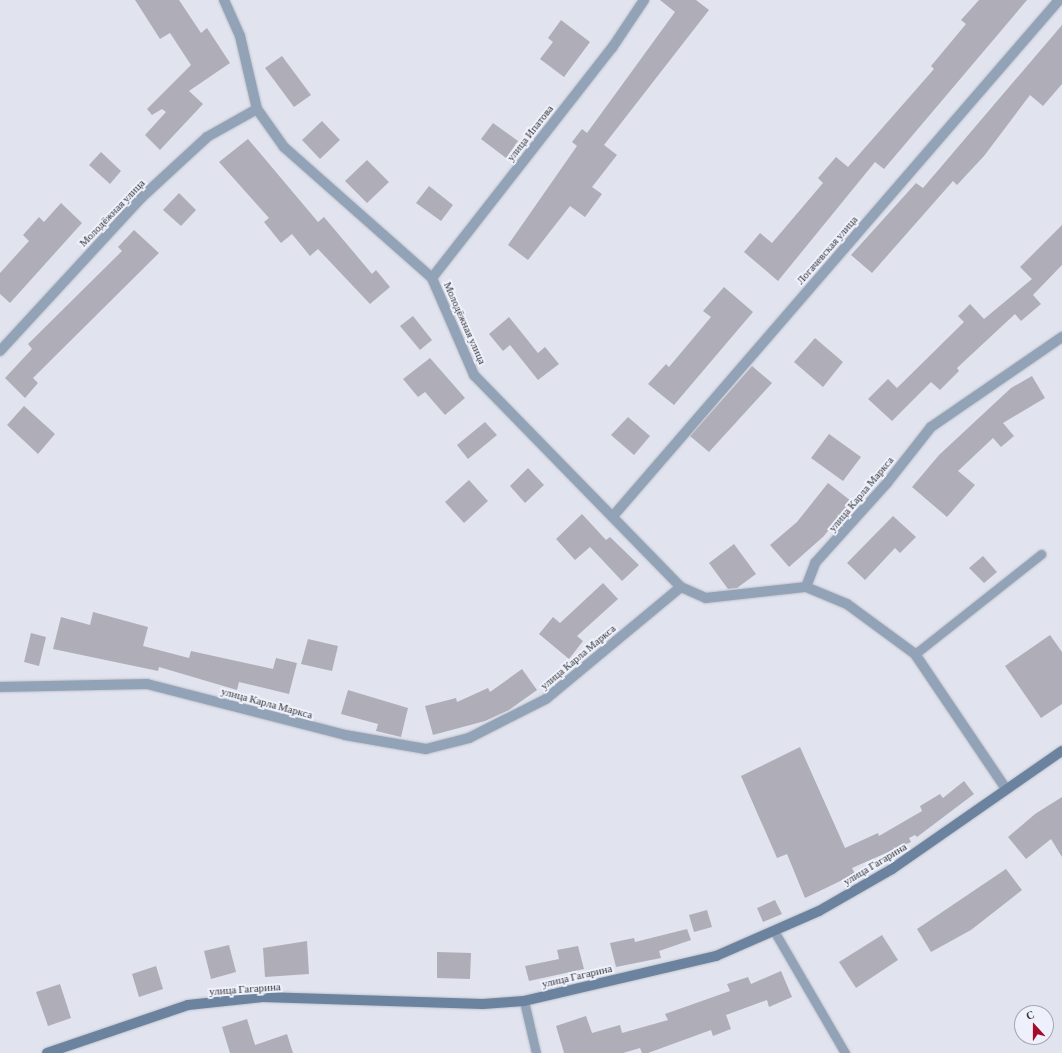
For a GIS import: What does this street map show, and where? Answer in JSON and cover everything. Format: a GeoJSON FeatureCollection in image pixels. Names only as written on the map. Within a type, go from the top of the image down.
{"type":"FeatureCollection","features":[{"type":"Feature","properties":{"kind":"main road","name":"улица Гагарина"},"geometry":{"type":"LineString","coordinates":[[47,1053],[196,1004],[263,997],[483,1004],[524,1000],[716,956],[819,911],[892,869],[1062,751]]}},
{"type":"Feature","properties":{"kind":"street","name":"Молодёжная улица"},"geometry":{"type":"LineString","coordinates":[[224,0],[240,36],[256,109],[284,147],[432,278],[474,375],[614,515],[681,587]]}},
{"type":"Feature","properties":{"kind":"street","name":"улица Ипатова"},"geometry":{"type":"LineString","coordinates":[[432,278],[612,48],[644,0]]}},
{"type":"Feature","properties":{"kind":"street","name":"Логачевская улица"},"geometry":{"type":"LineString","coordinates":[[614,515],[1059,0]]}},
{"type":"Feature","properties":{"kind":"street","name":"Молодёжная улица"},"geometry":{"type":"LineString","coordinates":[[0,351],[141,198],[207,137],[256,109]]}},
{"type":"Feature","properties":{"kind":"street","name":"улица Карла Маркса"},"geometry":{"type":"LineString","coordinates":[[806,587],[815,563],[887,483],[931,427],[1062,337]]}},
{"type":"Feature","properties":{"kind":"street","name":"улица Карла Маркса"},"geometry":{"type":"LineString","coordinates":[[0,687],[147,684],[345,735],[426,749],[469,738],[546,700],[681,587]]}},
{"type":"Feature","properties":{"kind":"street"},"geometry":{"type":"LineString","coordinates":[[681,587],[706,598],[806,587],[847,604],[915,654],[1006,789]]}},
{"type":"Feature","properties":{"kind":"lane"},"geometry":{"type":"LineString","coordinates":[[915,654],[1041,554]]}},
{"type":"Feature","properties":{"kind":"lane"},"geometry":{"type":"LineString","coordinates":[[774,931],[845,1053]]}},
{"type":"Feature","properties":{"kind":"lane"},"geometry":{"type":"LineString","coordinates":[[524,1000],[536,1053]]}},
{"type":"Feature","properties":{"kind":"building"},"geometry":{"type":"Polygon","coordinates":[[[135,0],[179,0],[201,33],[207,28],[230,63],[189,91],[203,104],[160,150],[145,135],[166,112],[162,109],[152,115],[147,109],[191,65],[170,33],[160,39],[135,0]]]}},
{"type":"Feature","properties":{"kind":"building"},"geometry":{"type":"Polygon","coordinates":[[[660,0],[696,0],[709,10],[604,145],[617,155],[592,187],[602,194],[585,217],[570,206],[528,260],[508,245],[577,146],[572,142],[582,129],[587,133],[675,12],[660,0]]]}},
{"type":"Feature","properties":{"kind":"building"},"geometry":{"type":"Polygon","coordinates":[[[979,0],[1027,0],[884,169],[875,162],[778,281],[744,252],[760,233],[772,243],[823,183],[818,178],[836,157],[848,167],[934,69],[931,66],[966,24],[961,20],[979,0]]]}},
{"type":"Feature","properties":{"kind":"building"},"geometry":{"type":"Polygon","coordinates":[[[561,20],[590,42],[564,77],[540,59],[553,42],[548,38],[561,20]]]}},
{"type":"Feature","properties":{"kind":"building"},"geometry":{"type":"Polygon","coordinates":[[[1062,25],[1062,84],[1043,106],[1030,95],[984,156],[957,185],[953,181],[872,273],[851,255],[916,183],[923,188],[1062,25]]]}},
{"type":"Feature","properties":{"kind":"building"},"geometry":{"type":"Polygon","coordinates":[[[282,56],[311,95],[294,107],[265,68],[282,56]]]}},
{"type":"Feature","properties":{"kind":"building"},"geometry":{"type":"Polygon","coordinates":[[[322,121],[340,140],[320,159],[302,140],[322,121]]]}},
{"type":"Feature","properties":{"kind":"building"},"geometry":{"type":"Polygon","coordinates":[[[493,123],[518,141],[506,158],[481,139],[493,123]]]}},
{"type":"Feature","properties":{"kind":"building"},"geometry":{"type":"Polygon","coordinates":[[[248,139],[318,222],[324,217],[372,274],[376,270],[390,287],[370,304],[318,249],[310,256],[292,234],[281,243],[264,222],[269,218],[219,162],[248,139]]]}},
{"type":"Feature","properties":{"kind":"building"},"geometry":{"type":"Polygon","coordinates":[[[101,152],[121,171],[110,184],[89,165],[101,152]]]}},
{"type":"Feature","properties":{"kind":"building"},"geometry":{"type":"Polygon","coordinates":[[[367,160],[389,182],[367,203],[345,181],[367,160]]]}},
{"type":"Feature","properties":{"kind":"building"},"geometry":{"type":"Polygon","coordinates":[[[429,186],[453,205],[441,221],[416,203],[429,186]]]}},
{"type":"Feature","properties":{"kind":"building"},"geometry":{"type":"Polygon","coordinates":[[[179,193],[196,210],[181,226],[163,210],[179,193]]]}},
{"type":"Feature","properties":{"kind":"building"},"geometry":{"type":"Polygon","coordinates":[[[61,203],[82,223],[10,303],[0,294],[0,273],[29,241],[23,235],[39,217],[44,222],[61,203]]]}},
{"type":"Feature","properties":{"kind":"building"},"geometry":{"type":"Polygon","coordinates":[[[1062,225],[1062,265],[1033,295],[1041,304],[1021,321],[1015,314],[957,368],[959,371],[940,390],[931,382],[892,421],[868,399],[888,379],[897,388],[964,322],[958,316],[970,304],[984,319],[1032,279],[1020,267],[1062,225]]]}},
{"type":"Feature","properties":{"kind":"building"},"geometry":{"type":"Polygon","coordinates":[[[134,230],[159,253],[33,378],[38,383],[25,398],[5,378],[32,349],[28,344],[122,251],[118,247],[134,230]]]}},
{"type":"Feature","properties":{"kind":"building"},"geometry":{"type":"Polygon","coordinates":[[[724,287],[753,312],[674,405],[648,384],[666,364],[669,367],[711,317],[703,311],[724,287]]]}},
{"type":"Feature","properties":{"kind":"building"},"geometry":{"type":"Polygon","coordinates":[[[413,316],[432,340],[420,350],[400,326],[413,316]]]}},
{"type":"Feature","properties":{"kind":"building"},"geometry":{"type":"Polygon","coordinates":[[[509,317],[538,353],[545,347],[559,364],[538,380],[510,345],[503,351],[489,334],[509,317]]]}},
{"type":"Feature","properties":{"kind":"building"},"geometry":{"type":"Polygon","coordinates":[[[815,338],[843,362],[823,387],[794,362],[815,338]]]}},
{"type":"Feature","properties":{"kind":"building"},"geometry":{"type":"Polygon","coordinates":[[[430,358],[465,398],[445,415],[425,392],[418,397],[403,379],[430,358]]]}},
{"type":"Feature","properties":{"kind":"building"},"geometry":{"type":"Polygon","coordinates":[[[752,366],[772,383],[709,452],[690,436],[752,366]]]}},
{"type":"Feature","properties":{"kind":"building"},"geometry":{"type":"Polygon","coordinates":[[[1032,376],[1045,398],[1003,423],[1014,436],[1001,447],[993,438],[958,471],[975,485],[947,517],[912,487],[939,455],[1011,388],[1032,376]]]}},
{"type":"Feature","properties":{"kind":"building"},"geometry":{"type":"Polygon","coordinates":[[[24,406],[55,434],[38,454],[7,425],[24,406]]]}},
{"type":"Feature","properties":{"kind":"building"},"geometry":{"type":"Polygon","coordinates":[[[628,417],[650,436],[634,455],[611,435],[628,417]]]}},
{"type":"Feature","properties":{"kind":"building"},"geometry":{"type":"Polygon","coordinates":[[[485,422],[497,435],[468,459],[457,445],[485,422]]]}},
{"type":"Feature","properties":{"kind":"building"},"geometry":{"type":"Polygon","coordinates":[[[829,434],[861,457],[843,481],[811,458],[829,434]]]}},
{"type":"Feature","properties":{"kind":"building"},"geometry":{"type":"Polygon","coordinates":[[[528,468],[544,485],[525,503],[510,486],[528,468]]]}},
{"type":"Feature","properties":{"kind":"building"},"geometry":{"type":"Polygon","coordinates":[[[469,480],[488,501],[464,523],[445,502],[469,480]]]}},
{"type":"Feature","properties":{"kind":"building"},"geometry":{"type":"Polygon","coordinates":[[[828,483],[851,501],[824,536],[789,567],[770,545],[797,522],[828,483]]]}},
{"type":"Feature","properties":{"kind":"building"},"geometry":{"type":"Polygon","coordinates":[[[582,514],[606,540],[610,537],[639,565],[622,581],[590,547],[575,560],[556,539],[582,514]]]}},
{"type":"Feature","properties":{"kind":"building"},"geometry":{"type":"Polygon","coordinates":[[[893,516],[916,537],[900,553],[895,548],[865,580],[847,563],[893,516]]]}},
{"type":"Feature","properties":{"kind":"building"},"geometry":{"type":"Polygon","coordinates":[[[734,544],[756,574],[737,588],[728,589],[709,563],[734,544]]]}},
{"type":"Feature","properties":{"kind":"building"},"geometry":{"type":"Polygon","coordinates":[[[983,556],[997,572],[984,583],[969,568],[983,556]]]}},
{"type":"Feature","properties":{"kind":"building"},"geometry":{"type":"Polygon","coordinates":[[[603,583],[618,599],[577,636],[583,641],[569,659],[539,634],[553,617],[560,623],[603,583]]]}},
{"type":"Feature","properties":{"kind":"building"},"geometry":{"type":"Polygon","coordinates":[[[93,612],[148,627],[143,646],[189,658],[191,651],[273,669],[276,658],[297,663],[289,694],[239,682],[237,690],[159,667],[158,671],[53,649],[61,617],[90,625],[93,612]]]}},
{"type":"Feature","properties":{"kind":"building"},"geometry":{"type":"Polygon","coordinates":[[[31,633],[46,637],[39,666],[24,662],[31,633]]]}},
{"type":"Feature","properties":{"kind":"building"},"geometry":{"type":"Polygon","coordinates":[[[1050,635],[1062,652],[1062,704],[1041,718],[1005,666],[1050,635]]]}},
{"type":"Feature","properties":{"kind":"building"},"geometry":{"type":"Polygon","coordinates":[[[308,639],[338,646],[332,671],[301,664],[308,639]]]}},
{"type":"Feature","properties":{"kind":"building"},"geometry":{"type":"Polygon","coordinates":[[[522,669],[537,690],[509,710],[485,721],[433,735],[425,706],[456,698],[457,702],[488,688],[490,692],[522,669]]]}},
{"type":"Feature","properties":{"kind":"building"},"geometry":{"type":"Polygon","coordinates":[[[348,690],[408,708],[401,737],[376,731],[378,724],[341,714],[348,690]]]}},
{"type":"Feature","properties":{"kind":"building"},"geometry":{"type":"Polygon","coordinates":[[[800,747],[845,848],[878,833],[879,836],[922,811],[920,806],[940,794],[943,798],[964,781],[974,794],[917,837],[915,835],[909,838],[911,842],[852,868],[855,874],[805,898],[787,854],[777,858],[741,776],[800,747]]]}},
{"type":"Feature","properties":{"kind":"building"},"geometry":{"type":"Polygon","coordinates":[[[1062,797],[1062,857],[1051,839],[1026,859],[1008,837],[1035,814],[1062,797]]]}},
{"type":"Feature","properties":{"kind":"building"},"geometry":{"type":"Polygon","coordinates":[[[1006,869],[1022,890],[971,930],[931,952],[917,929],[1006,869]]]}},
{"type":"Feature","properties":{"kind":"building"},"geometry":{"type":"Polygon","coordinates":[[[775,900],[782,914],[763,922],[757,908],[775,900]]]}},
{"type":"Feature","properties":{"kind":"building"},"geometry":{"type":"Polygon","coordinates":[[[707,910],[712,927],[694,932],[689,915],[707,910]]]}},
{"type":"Feature","properties":{"kind":"building"},"geometry":{"type":"Polygon","coordinates":[[[687,929],[691,940],[659,951],[661,958],[616,967],[610,943],[634,938],[635,942],[687,929]]]}},
{"type":"Feature","properties":{"kind":"building"},"geometry":{"type":"Polygon","coordinates":[[[882,935],[898,960],[856,988],[839,962],[882,935]]]}},
{"type":"Feature","properties":{"kind":"building"},"geometry":{"type":"Polygon","coordinates":[[[307,941],[309,974],[265,977],[263,948],[307,941]]]}},
{"type":"Feature","properties":{"kind":"building"},"geometry":{"type":"Polygon","coordinates":[[[229,945],[236,972],[211,979],[204,951],[229,945]]]}},
{"type":"Feature","properties":{"kind":"building"},"geometry":{"type":"Polygon","coordinates":[[[578,946],[584,969],[529,981],[525,966],[559,959],[557,950],[578,946]]]}},
{"type":"Feature","properties":{"kind":"building"},"geometry":{"type":"Polygon","coordinates":[[[437,952],[471,953],[470,979],[437,978],[437,952]]]}},
{"type":"Feature","properties":{"kind":"building"},"geometry":{"type":"Polygon","coordinates":[[[156,966],[163,989],[139,997],[132,974],[156,966]]]}},
{"type":"Feature","properties":{"kind":"building"},"geometry":{"type":"Polygon","coordinates":[[[781,971],[792,997],[769,1007],[767,1000],[726,1015],[731,1029],[713,1036],[711,1030],[648,1053],[642,1053],[640,1048],[623,1053],[564,1053],[556,1026],[586,1016],[592,1033],[620,1025],[622,1033],[668,1020],[665,1014],[730,991],[727,984],[748,977],[751,984],[781,971]]]}},
{"type":"Feature","properties":{"kind":"building"},"geometry":{"type":"Polygon","coordinates":[[[60,984],[71,1018],[48,1026],[36,992],[60,984]]]}},
{"type":"Feature","properties":{"kind":"building"},"geometry":{"type":"Polygon","coordinates":[[[247,1019],[255,1045],[287,1034],[293,1053],[230,1053],[222,1027],[247,1019]]]}}]}
